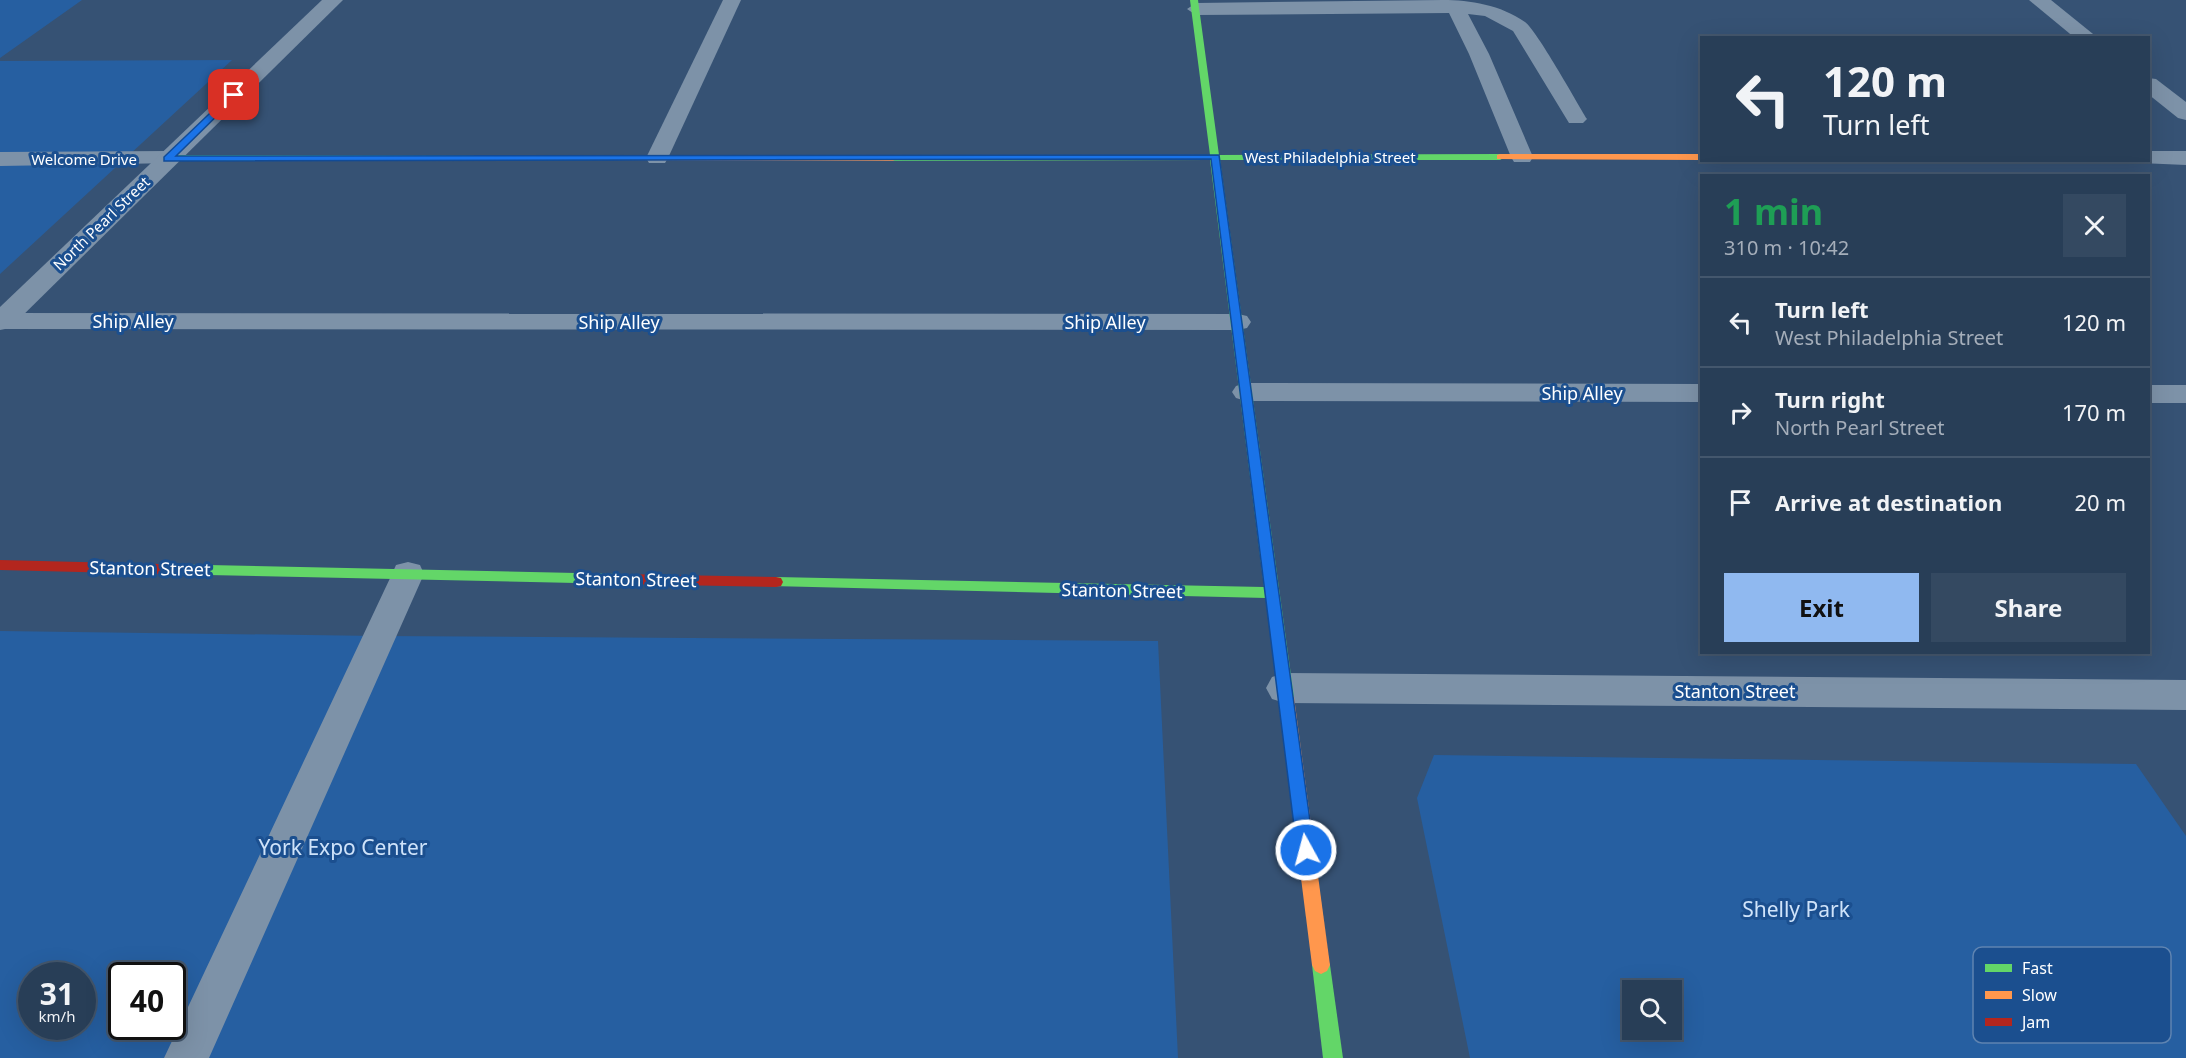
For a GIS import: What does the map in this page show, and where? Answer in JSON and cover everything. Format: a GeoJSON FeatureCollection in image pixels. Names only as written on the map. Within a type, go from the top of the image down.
{"type":"FeatureCollection","features":[{"type":"Feature","properties":{"kind":"street","name":"North Pearl Street"},"geometry":{"type":"LineString","coordinates":[[1,322],[333,0]]}},
{"type":"Feature","properties":{"kind":"street"},"geometry":{"type":"LineString","coordinates":[[2039,0],[2085,36]]}},
{"type":"Feature","properties":{"kind":"street"},"geometry":{"type":"LineString","coordinates":[[1195,5],[1333,1058]]}},
{"type":"Feature","properties":{"kind":"street"},"geometry":{"type":"LineString","coordinates":[[2150,86],[2186,113]]}},
{"type":"Feature","properties":{"kind":"street","name":"West Philadelphia Street"},"geometry":{"type":"LineString","coordinates":[[168,159],[1700,157]]}},
{"type":"Feature","properties":{"kind":"street"},"geometry":{"type":"LineString","coordinates":[[2150,158],[2186,158]]}},
{"type":"Feature","properties":{"kind":"street","name":"Stanton Street"},"geometry":{"type":"LineString","coordinates":[[0,565],[1273,593]]}},
{"type":"Feature","properties":{"kind":"street","name":"Stanton Street"},"geometry":{"type":"LineString","coordinates":[[1285,688],[2186,695]]}},
{"type":"Feature","properties":{"kind":"lane"},"geometry":{"type":"LineString","coordinates":[[657,158],[732,0]]}},
{"type":"Feature","properties":{"kind":"lane"},"geometry":{"type":"LineString","coordinates":[[1454,4],[1522,157]]}},
{"type":"Feature","properties":{"kind":"lane"},"geometry":{"type":"LineString","coordinates":[[1195,5],[1454,4],[1490,11],[1520,27],[1576,119]]}},
{"type":"Feature","properties":{"kind":"lane","name":"Welcome Drive"},"geometry":{"type":"LineString","coordinates":[[0,159],[168,159]]}},
{"type":"Feature","properties":{"kind":"lane","name":"Ship Alley"},"geometry":{"type":"LineString","coordinates":[[1,322],[1238,322]]}},
{"type":"Feature","properties":{"kind":"lane","name":"Ship Alley"},"geometry":{"type":"LineString","coordinates":[[1246,392],[1700,393]]}},
{"type":"Feature","properties":{"kind":"lane"},"geometry":{"type":"LineString","coordinates":[[2150,394],[2186,394]]}},
{"type":"Feature","properties":{"kind":"lane"},"geometry":{"type":"LineString","coordinates":[[186,1058],[408,574]]}},
{"type":"Feature","properties":{"kind":"green space"},"geometry":{"type":"Polygon","coordinates":[[[0,0],[82,0],[0,58],[0,0]]]}},
{"type":"Feature","properties":{"kind":"green space"},"geometry":{"type":"Polygon","coordinates":[[[232,60],[0,274],[0,61],[232,60]]]}},
{"type":"Feature","properties":{"kind":"green space","name":"York Expo Center"},"geometry":{"type":"Polygon","coordinates":[[[0,631],[1158,641],[1178,1058],[0,1058],[0,631]]]}},
{"type":"Feature","properties":{"kind":"green space","name":"Shelly Park"},"geometry":{"type":"Polygon","coordinates":[[[1434,755],[2136,764],[2186,836],[2186,1058],[1470,1058],[1417,798],[1434,755]]]}},
{"type":"Feature","properties":{"kind":"traffic: fast"},"geometry":{"type":"LineString","coordinates":[[1194,0],[1286,697]]}},
{"type":"Feature","properties":{"kind":"traffic: fast"},"geometry":{"type":"LineString","coordinates":[[893,158],[1500,157]]}},
{"type":"Feature","properties":{"kind":"traffic: fast"},"geometry":{"type":"LineString","coordinates":[[168,158],[608,158]]}},
{"type":"Feature","properties":{"kind":"traffic: fast"},"geometry":{"type":"LineString","coordinates":[[160,569],[622,579]]}},
{"type":"Feature","properties":{"kind":"traffic: fast"},"geometry":{"type":"LineString","coordinates":[[776,582],[1273,593]]}},
{"type":"Feature","properties":{"kind":"traffic: fast"},"geometry":{"type":"LineString","coordinates":[[1321,965],[1333,1058]]}},
{"type":"Feature","properties":{"kind":"traffic: slow"},"geometry":{"type":"LineString","coordinates":[[1500,157],[1700,157]]}},
{"type":"Feature","properties":{"kind":"traffic: slow"},"geometry":{"type":"LineString","coordinates":[[608,158],[893,158]]}},
{"type":"Feature","properties":{"kind":"traffic: slow"},"geometry":{"type":"LineString","coordinates":[[1286,697],[1321,965]]}},
{"type":"Feature","properties":{"kind":"traffic: jam"},"geometry":{"type":"LineString","coordinates":[[0,565],[160,569]]}},
{"type":"Feature","properties":{"kind":"traffic: jam"},"geometry":{"type":"LineString","coordinates":[[622,579],[776,582]]}},
{"type":"Feature","properties":{"kind":"route"},"geometry":{"type":"LineString","coordinates":[[234,95],[168,159],[1216,157],[1306,850]]}}]}
